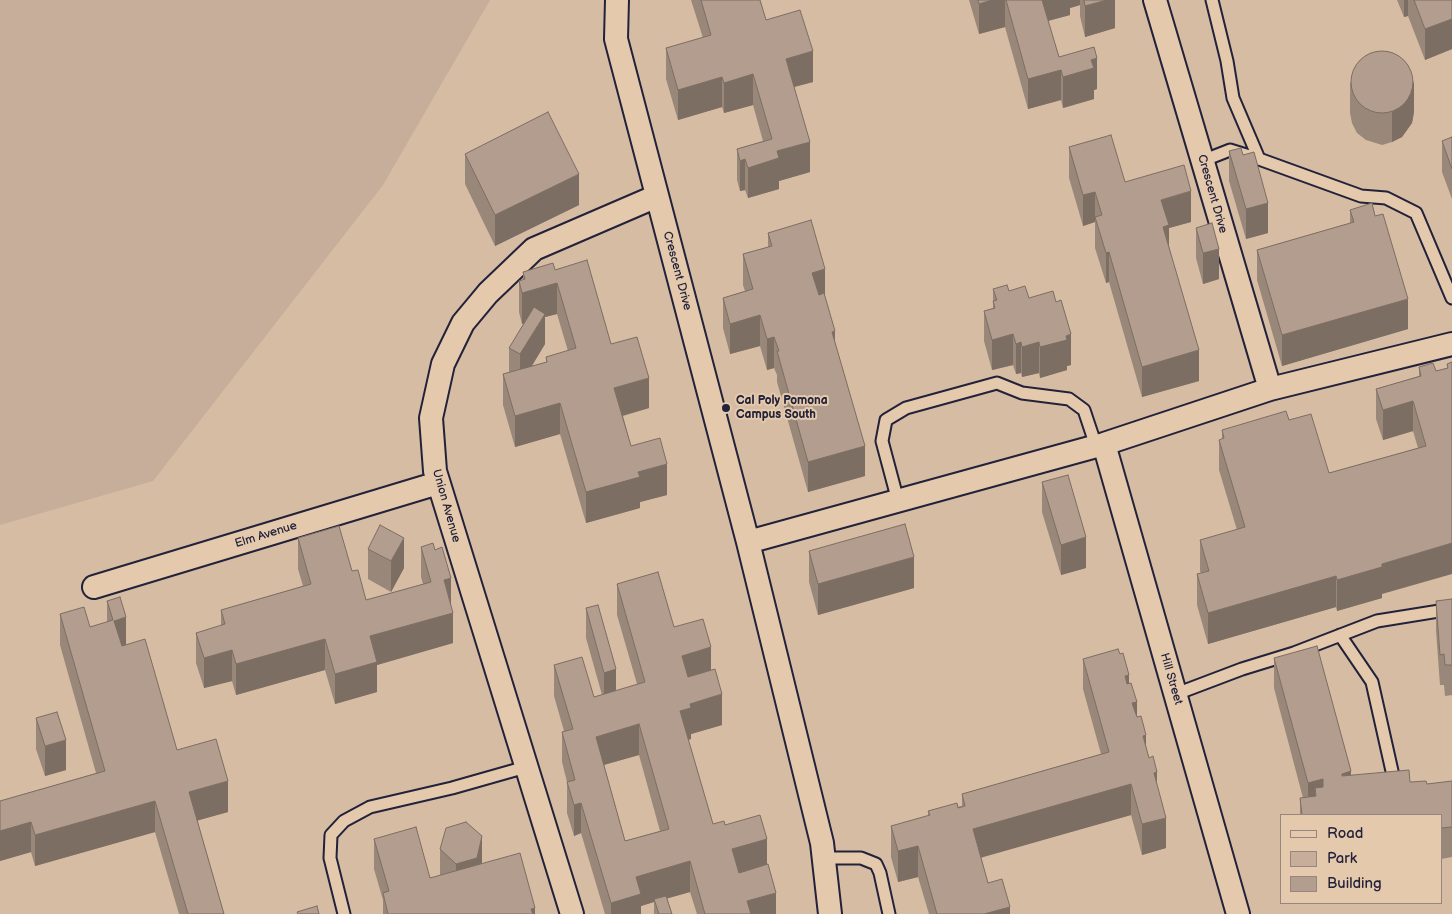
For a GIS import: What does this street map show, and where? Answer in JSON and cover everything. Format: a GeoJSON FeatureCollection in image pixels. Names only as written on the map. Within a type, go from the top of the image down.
{"type":"FeatureCollection","features":[{"type":"Feature","properties":{"kind":"street","name":"Crescent Drive"},"geometry":{"type":"LineString","coordinates":[[617,0],[616,39],[748,542],[822,843],[830,914]]}},
{"type":"Feature","properties":{"kind":"street","name":"Crescent Drive"},"geometry":{"type":"LineString","coordinates":[[1155,0],[1270,389]]}},
{"type":"Feature","properties":{"kind":"street","name":"Union Avenue"},"geometry":{"type":"LineString","coordinates":[[572,914],[438,483],[435,470],[431,418],[443,364],[463,323],[488,293],[534,249],[657,196]]}},
{"type":"Feature","properties":{"kind":"street"},"geometry":{"type":"LineString","coordinates":[[748,542],[1100,445],[1270,389],[1452,344]]}},
{"type":"Feature","properties":{"kind":"street","name":"Hill Street"},"geometry":{"type":"LineString","coordinates":[[1100,445],[1176,694],[1238,914]]}},
{"type":"Feature","properties":{"kind":"street","name":"Elm Avenue"},"geometry":{"type":"LineString","coordinates":[[94,586],[438,483]]}},
{"type":"Feature","properties":{"kind":"lane"},"geometry":{"type":"LineString","coordinates":[[1212,0],[1233,98],[1259,159]]}},
{"type":"Feature","properties":{"kind":"lane"},"geometry":{"type":"LineString","coordinates":[[1202,161],[1230,150],[1361,196],[1386,198],[1416,213],[1452,298]]}},
{"type":"Feature","properties":{"kind":"lane"},"geometry":{"type":"LineString","coordinates":[[898,500],[882,441],[886,420],[906,408],[997,383],[1022,393],[1069,399],[1084,410],[1100,445]]}},
{"type":"Feature","properties":{"kind":"lane"},"geometry":{"type":"LineString","coordinates":[[1176,694],[1377,621],[1452,609]]}},
{"type":"Feature","properties":{"kind":"lane"},"geometry":{"type":"LineString","coordinates":[[1340,635],[1372,682],[1394,780]]}},
{"type":"Feature","properties":{"kind":"lane"},"geometry":{"type":"LineString","coordinates":[[344,914],[330,858],[331,835],[344,821],[370,807],[452,788],[526,767]]}},
{"type":"Feature","properties":{"kind":"lane"},"geometry":{"type":"LineString","coordinates":[[824,858],[861,858],[876,864],[890,914]]}},
{"type":"Feature","properties":{"kind":"shaded area","name":"Cal Poly Pomona Campus South"},"geometry":{"type":"Polygon","coordinates":[[[0,0],[1452,0],[1452,914],[0,914],[0,0]]]}},
{"type":"Feature","properties":{"kind":"green space"},"geometry":{"type":"Polygon","coordinates":[[[0,0],[490,0],[383,185],[153,481],[0,525],[0,0]]]}},
{"type":"Feature","properties":{"kind":"building"},"geometry":{"type":"Polygon","coordinates":[[[701,0],[760,0],[766,20],[800,10],[813,51],[786,59],[810,142],[777,151],[779,158],[748,168],[745,159],[740,161],[737,149],[772,139],[753,74],[724,83],[722,77],[678,90],[666,48],[711,35],[701,0]]]}},
{"type":"Feature","properties":{"kind":"building"},"geometry":{"type":"Polygon","coordinates":[[[978,0],[992,0],[979,4],[978,0]]]}},
{"type":"Feature","properties":{"kind":"building"},"geometry":{"type":"Polygon","coordinates":[[[1006,0],[1042,0],[1059,57],[1094,47],[1097,58],[1091,60],[1094,68],[1063,77],[1061,70],[1028,79],[1006,0]]]}},
{"type":"Feature","properties":{"kind":"building"},"geometry":{"type":"Polygon","coordinates":[[[1084,0],[1107,0],[1085,6],[1084,0]]]}},
{"type":"Feature","properties":{"kind":"building"},"geometry":{"type":"Polygon","coordinates":[[[1414,0],[1452,0],[1452,19],[1425,29],[1414,0]]]}},
{"type":"Feature","properties":{"kind":"building"},"geometry":{"type":"Polygon","coordinates":[[[1376,51],[1388,51],[1404,60],[1411,70],[1413,82],[1411,94],[1404,104],[1388,113],[1376,113],[1365,108],[1356,99],[1351,88],[1351,76],[1356,65],[1365,56],[1376,51]]]}},
{"type":"Feature","properties":{"kind":"building"},"geometry":{"type":"Polygon","coordinates":[[[548,112],[579,174],[495,215],[465,154],[548,112]]]}},
{"type":"Feature","properties":{"kind":"building"},"geometry":{"type":"Polygon","coordinates":[[[1111,135],[1125,182],[1184,165],[1191,191],[1161,200],[1169,225],[1163,227],[1199,350],[1142,367],[1109,252],[1106,253],[1095,217],[1102,215],[1095,192],[1083,195],[1069,147],[1111,135]]]}},
{"type":"Feature","properties":{"kind":"building"},"geometry":{"type":"Polygon","coordinates":[[[1452,137],[1452,169],[1442,141],[1452,137]]]}},
{"type":"Feature","properties":{"kind":"building"},"geometry":{"type":"Polygon","coordinates":[[[1241,148],[1243,155],[1254,152],[1268,203],[1246,209],[1229,151],[1241,148]]]}},
{"type":"Feature","properties":{"kind":"building"},"geometry":{"type":"Polygon","coordinates":[[[1372,203],[1375,216],[1383,214],[1408,299],[1282,335],[1257,250],[1354,222],[1350,210],[1372,203]]]}},
{"type":"Feature","properties":{"kind":"building"},"geometry":{"type":"Polygon","coordinates":[[[811,220],[825,269],[812,273],[819,295],[824,293],[835,331],[832,332],[865,446],[808,462],[774,337],[767,339],[760,315],[730,324],[723,298],[753,289],[743,254],[772,246],[768,233],[811,220]]]}},
{"type":"Feature","properties":{"kind":"building"},"geometry":{"type":"Polygon","coordinates":[[[1212,223],[1219,249],[1203,253],[1196,228],[1212,223]]]}},
{"type":"Feature","properties":{"kind":"building"},"geometry":{"type":"Polygon","coordinates":[[[587,260],[611,344],[637,337],[649,378],[614,388],[631,446],[660,438],[667,464],[638,472],[640,477],[586,492],[560,403],[515,416],[503,374],[547,362],[546,357],[576,348],[557,283],[522,293],[519,281],[525,279],[523,272],[553,263],[555,270],[587,260]]]}},
{"type":"Feature","properties":{"kind":"building"},"geometry":{"type":"Polygon","coordinates":[[[1007,285],[1009,291],[1025,286],[1029,298],[1053,291],[1056,302],[1061,300],[1071,334],[1066,336],[1067,340],[1040,347],[1039,342],[1022,347],[1021,342],[1016,344],[1013,334],[992,340],[984,311],[995,308],[993,301],[997,300],[993,289],[1007,285]]]}},
{"type":"Feature","properties":{"kind":"building"},"geometry":{"type":"Polygon","coordinates":[[[534,307],[545,314],[520,354],[509,348],[534,307]]]}},
{"type":"Feature","properties":{"kind":"building"},"geometry":{"type":"Polygon","coordinates":[[[1452,362],[1452,543],[1337,580],[1336,576],[1208,613],[1197,574],[1209,571],[1200,540],[1245,527],[1219,440],[1224,438],[1222,430],[1286,411],[1289,420],[1311,414],[1329,473],[1426,446],[1413,401],[1383,410],[1376,389],[1421,376],[1419,367],[1433,363],[1436,371],[1448,368],[1447,364],[1452,362]]]}},
{"type":"Feature","properties":{"kind":"building"},"geometry":{"type":"Polygon","coordinates":[[[1068,475],[1086,537],[1061,545],[1042,482],[1068,475]]]}},
{"type":"Feature","properties":{"kind":"building"},"geometry":{"type":"Polygon","coordinates":[[[905,524],[914,557],[818,584],[809,551],[905,524]]]}},
{"type":"Feature","properties":{"kind":"building"},"geometry":{"type":"Polygon","coordinates":[[[380,525],[404,538],[391,561],[368,549],[380,525]]]}},
{"type":"Feature","properties":{"kind":"building"},"geometry":{"type":"Polygon","coordinates":[[[339,526],[352,571],[358,570],[366,600],[431,582],[421,547],[433,543],[435,550],[442,547],[451,578],[444,580],[453,613],[370,636],[377,662],[335,674],[325,639],[236,664],[232,650],[204,658],[196,633],[225,624],[221,610],[311,584],[298,538],[339,526]]]}},
{"type":"Feature","properties":{"kind":"building"},"geometry":{"type":"Polygon","coordinates":[[[658,572],[674,627],[703,619],[711,647],[682,656],[688,677],[715,669],[722,694],[690,704],[691,708],[680,711],[713,824],[724,821],[725,825],[760,815],[767,839],[732,849],[739,873],[768,864],[776,893],[747,901],[751,914],[705,914],[690,861],[636,877],[641,894],[611,903],[581,803],[574,805],[567,782],[575,780],[562,732],[573,729],[554,665],[582,657],[594,697],[645,682],[617,584],[658,572]],[[639,724],[596,737],[625,841],[669,829],[639,724]]]}},
{"type":"Feature","properties":{"kind":"building"},"geometry":{"type":"Polygon","coordinates":[[[120,597],[126,617],[114,621],[122,646],[145,639],[177,750],[216,739],[228,781],[189,792],[224,914],[188,914],[155,801],[35,835],[31,822],[0,831],[0,801],[105,771],[60,614],[84,607],[90,627],[113,620],[107,601],[120,597]]]}},
{"type":"Feature","properties":{"kind":"building"},"geometry":{"type":"Polygon","coordinates":[[[1452,599],[1452,665],[1445,665],[1444,654],[1440,655],[1436,601],[1452,599]]]}},
{"type":"Feature","properties":{"kind":"building"},"geometry":{"type":"Polygon","coordinates":[[[598,605],[616,669],[604,673],[586,608],[598,605]]]}},
{"type":"Feature","properties":{"kind":"building"},"geometry":{"type":"Polygon","coordinates":[[[1317,646],[1351,771],[1342,774],[1342,776],[1409,770],[1410,782],[1426,781],[1427,784],[1452,781],[1452,827],[1442,828],[1442,814],[1302,814],[1300,798],[1316,796],[1315,788],[1323,787],[1323,779],[1308,783],[1274,658],[1317,646]]]}},
{"type":"Feature","properties":{"kind":"building"},"geometry":{"type":"Polygon","coordinates":[[[1118,649],[1120,654],[1123,653],[1129,675],[1125,676],[1127,684],[1131,683],[1137,702],[1132,703],[1137,717],[1141,716],[1146,735],[1143,736],[1149,758],[1153,756],[1157,772],[1154,773],[1166,818],[1142,824],[1131,784],[973,829],[988,883],[1002,879],[1010,907],[984,914],[937,914],[918,846],[898,851],[891,826],[930,815],[928,811],[957,803],[958,808],[965,806],[962,794],[1109,752],[1083,659],[1118,649]]]}},
{"type":"Feature","properties":{"kind":"building"},"geometry":{"type":"Polygon","coordinates":[[[57,712],[66,740],[45,746],[36,718],[57,712]]]}},
{"type":"Feature","properties":{"kind":"building"},"geometry":{"type":"Polygon","coordinates":[[[466,822],[482,836],[477,858],[456,864],[440,849],[446,828],[466,822]]]}},
{"type":"Feature","properties":{"kind":"building"},"geometry":{"type":"Polygon","coordinates":[[[416,827],[430,878],[520,853],[535,908],[531,909],[533,914],[388,914],[383,893],[389,891],[374,839],[416,827]]]}},
{"type":"Feature","properties":{"kind":"building"},"geometry":{"type":"Polygon","coordinates":[[[666,896],[672,914],[659,914],[654,899],[666,896]]]}},
{"type":"Feature","properties":{"kind":"building"},"geometry":{"type":"Polygon","coordinates":[[[317,906],[319,914],[298,914],[297,912],[317,906]]]}},
{"type":"Feature","properties":{"kind":"place","name":"Cal Poly Pomona Campus South"},"geometry":{"type":"Point","coordinates":[726,408]}}]}
